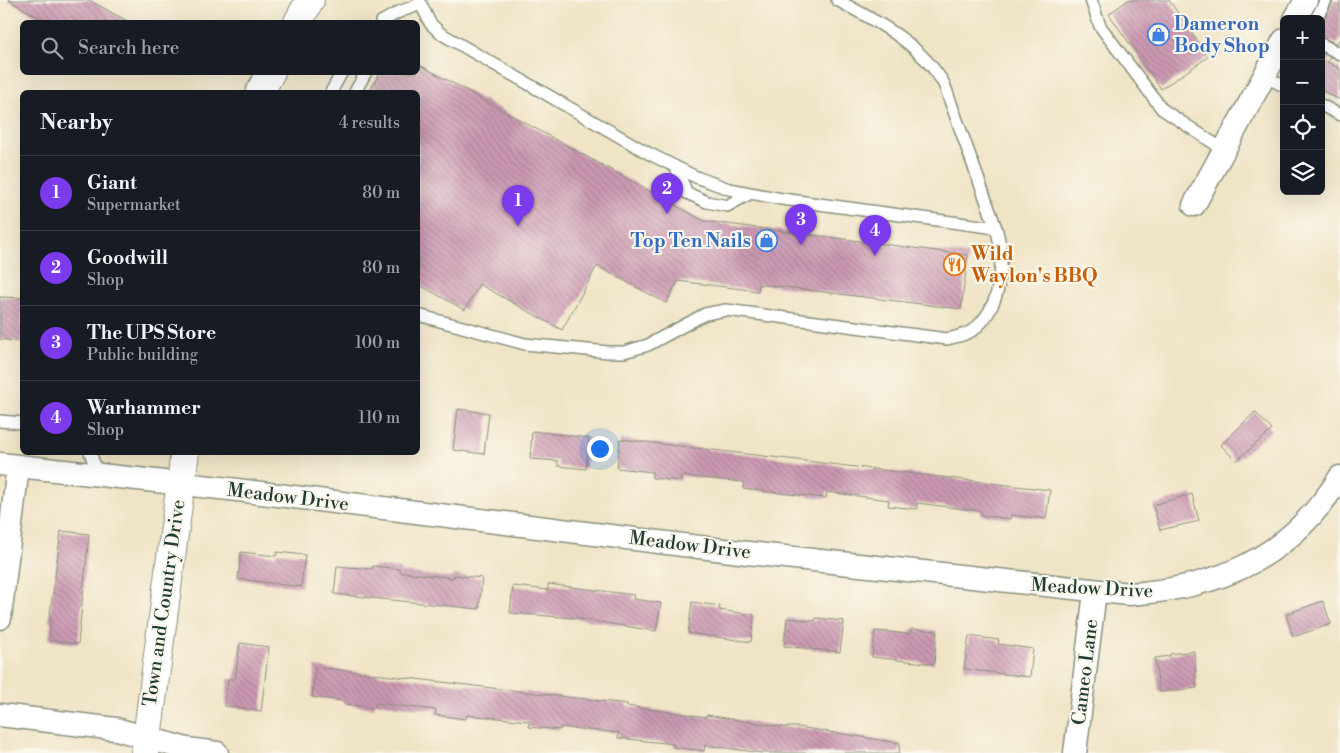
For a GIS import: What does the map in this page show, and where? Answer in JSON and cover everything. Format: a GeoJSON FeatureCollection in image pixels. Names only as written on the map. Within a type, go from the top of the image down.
{"type":"FeatureCollection","features":[{"type":"Feature","properties":{"kind":"street"},"geometry":{"type":"LineString","coordinates":[[299,20],[310,0]]}},
{"type":"Feature","properties":{"kind":"street"},"geometry":{"type":"LineString","coordinates":[[1298,15],[1306,0]]}},
{"type":"Feature","properties":{"kind":"street"},"geometry":{"type":"LineString","coordinates":[[1194,205],[1224,150],[1274,81],[1280,56]]}},
{"type":"Feature","properties":{"kind":"street"},"geometry":{"type":"LineString","coordinates":[[261,90],[269,75]]}},
{"type":"Feature","properties":{"kind":"street","name":"Town and Country Drive"},"geometry":{"type":"LineString","coordinates":[[146,745],[185,455]]}},
{"type":"Feature","properties":{"kind":"street"},"geometry":{"type":"LineString","coordinates":[[0,618],[9,465]]}},
{"type":"Feature","properties":{"kind":"street","name":"Meadow Drive"},"geometry":{"type":"LineString","coordinates":[[9,465],[748,553],[1095,592],[1129,594],[1164,592],[1191,587],[1224,577],[1255,562],[1285,540],[1312,514],[1340,477]]}},
{"type":"Feature","properties":{"kind":"street","name":"Cameo Lane"},"geometry":{"type":"LineString","coordinates":[[1075,753],[1095,592]]}},
{"type":"Feature","properties":{"kind":"street"},"geometry":{"type":"LineString","coordinates":[[0,715],[116,729],[146,745],[217,753]]}},
{"type":"Feature","properties":{"kind":"lane"},"geometry":{"type":"LineString","coordinates":[[420,316],[525,344],[608,352],[624,352],[648,345],[705,314],[726,310],[948,338],[972,331],[991,309],[999,280],[1001,247],[962,129],[944,84],[938,73],[920,53],[896,34],[837,0]]}},
{"type":"Feature","properties":{"kind":"lane"},"geometry":{"type":"LineString","coordinates":[[1091,0],[1100,26],[1162,109],[1224,150]]}},
{"type":"Feature","properties":{"kind":"lane"},"geometry":{"type":"LineString","coordinates":[[1318,15],[1326,0]]}},
{"type":"Feature","properties":{"kind":"lane"},"geometry":{"type":"LineString","coordinates":[[396,17],[420,2],[430,23],[440,33],[676,168],[713,183],[749,194],[996,228]]}},
{"type":"Feature","properties":{"kind":"lane"},"geometry":{"type":"LineString","coordinates":[[1325,46],[1340,54]]}},
{"type":"Feature","properties":{"kind":"lane"},"geometry":{"type":"LineString","coordinates":[[332,90],[340,75]]}},
{"type":"Feature","properties":{"kind":"lane"},"geometry":{"type":"LineString","coordinates":[[356,90],[364,75]]}},
{"type":"Feature","properties":{"kind":"lane"},"geometry":{"type":"LineString","coordinates":[[1325,107],[1340,115]]}},
{"type":"Feature","properties":{"kind":"lane"},"geometry":{"type":"LineString","coordinates":[[676,168],[687,193],[706,202],[727,206],[749,194]]}},
{"type":"Feature","properties":{"kind":"lane"},"geometry":{"type":"LineString","coordinates":[[0,421],[20,423]]}},
{"type":"Feature","properties":{"kind":"lane"},"geometry":{"type":"LineString","coordinates":[[91,455],[98,475]]}},
{"type":"Feature","properties":{"kind":"building"},"geometry":{"type":"Polygon","coordinates":[[[8,0],[89,0],[125,20],[43,20],[8,0]]]}},
{"type":"Feature","properties":{"kind":"building","name":"Dameron Body Shop"},"geometry":{"type":"Polygon","coordinates":[[[1128,0],[1169,0],[1208,57],[1161,89],[1109,14],[1128,0]]]}},
{"type":"Feature","properties":{"kind":"building"},"geometry":{"type":"Polygon","coordinates":[[[1334,0],[1340,0],[1340,38],[1337,44],[1325,39],[1325,17],[1334,0]]]}},
{"type":"Feature","properties":{"kind":"building"},"geometry":{"type":"Polygon","coordinates":[[[1325,55],[1330,57],[1327,62],[1340,69],[1340,100],[1325,92],[1325,55]]]}},
{"type":"Feature","properties":{"kind":"building"},"geometry":{"type":"Polygon","coordinates":[[[420,65],[704,221],[968,255],[961,309],[759,284],[758,291],[678,281],[666,303],[597,266],[562,330],[479,284],[465,310],[420,285],[420,90],[370,90],[378,75],[420,75],[420,65]]]}},
{"type":"Feature","properties":{"kind":"building"},"geometry":{"type":"Polygon","coordinates":[[[0,297],[20,298],[20,342],[0,339],[0,297]]]}},
{"type":"Feature","properties":{"kind":"building"},"geometry":{"type":"Polygon","coordinates":[[[458,409],[489,413],[484,454],[453,450],[458,409]]]}},
{"type":"Feature","properties":{"kind":"building"},"geometry":{"type":"Polygon","coordinates":[[[1255,412],[1272,430],[1236,461],[1221,445],[1255,412]]]}},
{"type":"Feature","properties":{"kind":"building"},"geometry":{"type":"Polygon","coordinates":[[[532,431],[589,438],[586,469],[558,466],[558,461],[530,459],[532,431]]]}},
{"type":"Feature","properties":{"kind":"building"},"geometry":{"type":"Polygon","coordinates":[[[620,439],[1050,490],[1046,519],[1011,515],[1010,519],[981,515],[981,511],[917,503],[917,509],[888,506],[889,500],[827,492],[826,498],[743,489],[744,482],[681,476],[681,481],[652,478],[652,472],[617,468],[620,439]]]}},
{"type":"Feature","properties":{"kind":"building"},"geometry":{"type":"Polygon","coordinates":[[[1192,494],[1199,521],[1160,530],[1153,505],[1192,494]]]}},
{"type":"Feature","properties":{"kind":"building"},"geometry":{"type":"Polygon","coordinates":[[[61,531],[89,534],[78,644],[49,640],[51,622],[49,622],[61,531]]]}},
{"type":"Feature","properties":{"kind":"building"},"geometry":{"type":"Polygon","coordinates":[[[241,552],[276,556],[277,552],[305,555],[301,587],[238,579],[241,552]]]}},
{"type":"Feature","properties":{"kind":"building"},"geometry":{"type":"Polygon","coordinates":[[[337,566],[372,569],[373,566],[400,569],[400,572],[453,578],[454,575],[482,578],[479,609],[334,594],[337,566]]]}},
{"type":"Feature","properties":{"kind":"building"},"geometry":{"type":"Polygon","coordinates":[[[548,584],[634,595],[633,599],[661,603],[656,631],[574,618],[510,613],[513,586],[548,590],[548,584]]]}},
{"type":"Feature","properties":{"kind":"building"},"geometry":{"type":"Polygon","coordinates":[[[1323,601],[1331,624],[1293,637],[1286,614],[1323,601]]]}},
{"type":"Feature","properties":{"kind":"building"},"geometry":{"type":"Polygon","coordinates":[[[692,602],[720,606],[719,610],[754,615],[751,642],[688,633],[692,602]]]}},
{"type":"Feature","properties":{"kind":"building"},"geometry":{"type":"Polygon","coordinates":[[[787,618],[815,621],[816,618],[844,621],[840,652],[784,646],[787,618]]]}},
{"type":"Feature","properties":{"kind":"building"},"geometry":{"type":"Polygon","coordinates":[[[911,629],[937,631],[934,664],[872,657],[875,631],[910,634],[911,629]]]}},
{"type":"Feature","properties":{"kind":"building"},"geometry":{"type":"Polygon","coordinates":[[[969,636],[999,640],[998,644],[1033,649],[1030,677],[964,669],[969,636]]]}},
{"type":"Feature","properties":{"kind":"building"},"geometry":{"type":"Polygon","coordinates":[[[240,643],[269,647],[261,711],[225,706],[228,679],[235,679],[240,643]]]}},
{"type":"Feature","properties":{"kind":"building"},"geometry":{"type":"Polygon","coordinates":[[[1194,651],[1197,688],[1159,692],[1155,658],[1194,651]]]}},
{"type":"Feature","properties":{"kind":"building"},"geometry":{"type":"Polygon","coordinates":[[[315,667],[627,704],[627,706],[706,717],[706,715],[784,727],[798,727],[900,743],[899,753],[761,753],[705,745],[704,751],[673,747],[674,744],[618,738],[619,733],[560,727],[560,730],[529,727],[529,721],[467,715],[466,719],[435,715],[436,710],[375,703],[374,708],[344,704],[344,701],[312,697],[315,667]]]}},
{"type":"Feature","properties":{"kind":"place","name":"Dameron Body Shop"},"geometry":{"type":"Point","coordinates":[1158,35]}},
{"type":"Feature","properties":{"kind":"place","name":"Goodwill"},"geometry":{"type":"Point","coordinates":[667,214]}},
{"type":"Feature","properties":{"kind":"place","name":"Giant"},"geometry":{"type":"Point","coordinates":[518,226]}},
{"type":"Feature","properties":{"kind":"place","name":"Top Ten Nails"},"geometry":{"type":"Point","coordinates":[767,241]}},
{"type":"Feature","properties":{"kind":"place","name":"The UPS Store"},"geometry":{"type":"Point","coordinates":[801,245]}},
{"type":"Feature","properties":{"kind":"place","name":"Warhammer"},"geometry":{"type":"Point","coordinates":[875,256]}},
{"type":"Feature","properties":{"kind":"place","name":"Wild Waylon's BBQ"},"geometry":{"type":"Point","coordinates":[955,265]}}]}
